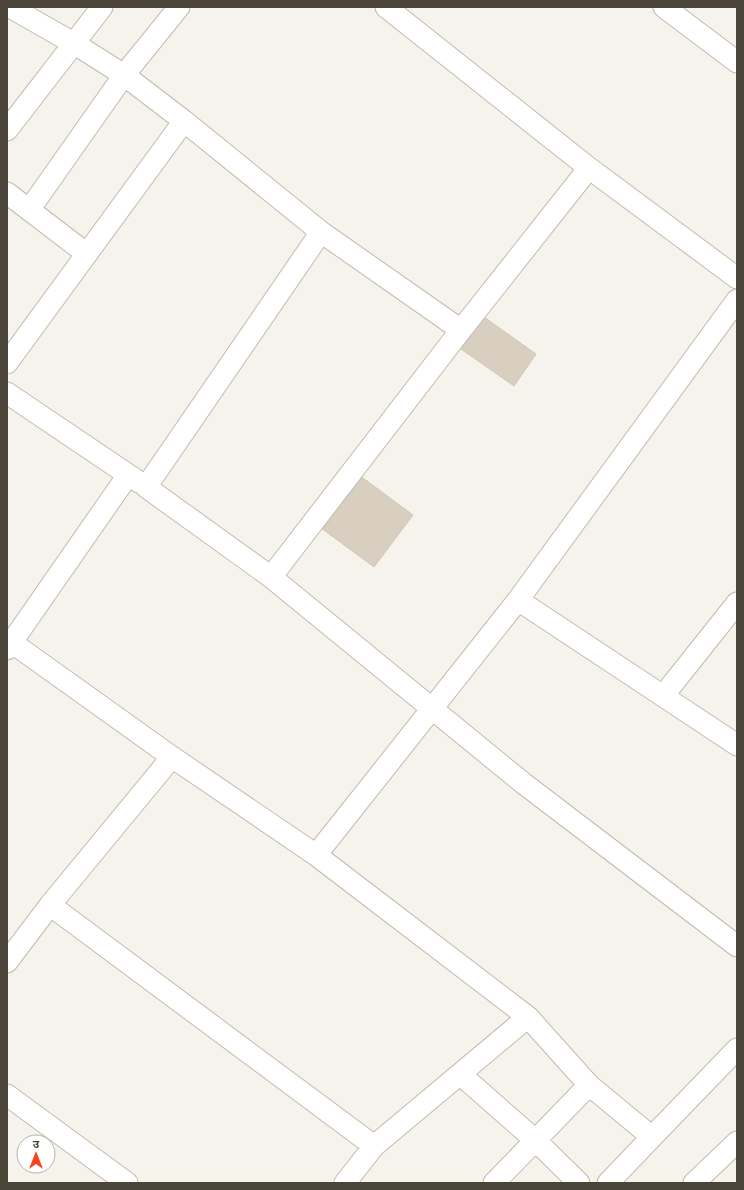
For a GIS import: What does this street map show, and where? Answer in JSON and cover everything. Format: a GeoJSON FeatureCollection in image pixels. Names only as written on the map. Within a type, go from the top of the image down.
{"type":"FeatureCollection","features":[{"type":"Feature","properties":{"kind":"street"},"geometry":{"type":"LineString","coordinates":[[10,7],[75,44],[124,75],[184,121],[321,232],[461,330]]}},
{"type":"Feature","properties":{"kind":"street"},"geometry":{"type":"LineString","coordinates":[[7,130],[75,44],[102,7]]}},
{"type":"Feature","properties":{"kind":"street"},"geometry":{"type":"LineString","coordinates":[[29,210],[124,75],[179,7]]}},
{"type":"Feature","properties":{"kind":"street"},"geometry":{"type":"LineString","coordinates":[[386,7],[589,168],[737,278]]}},
{"type":"Feature","properties":{"kind":"street"},"geometry":{"type":"LineString","coordinates":[[664,7],[737,62]]}},
{"type":"Feature","properties":{"kind":"street"},"geometry":{"type":"LineString","coordinates":[[7,363],[184,121]]}},
{"type":"Feature","properties":{"kind":"street"},"geometry":{"type":"LineString","coordinates":[[271,577],[461,330],[589,168]]}},
{"type":"Feature","properties":{"kind":"street"},"geometry":{"type":"LineString","coordinates":[[7,193],[87,254]]}},
{"type":"Feature","properties":{"kind":"street"},"geometry":{"type":"LineString","coordinates":[[146,487],[321,232]]}},
{"type":"Feature","properties":{"kind":"street"},"geometry":{"type":"LineString","coordinates":[[316,855],[518,600],[737,300]]}},
{"type":"Feature","properties":{"kind":"street"},"geometry":{"type":"LineString","coordinates":[[7,393],[146,487],[271,577],[523,783],[737,946]]}},
{"type":"Feature","properties":{"kind":"street"},"geometry":{"type":"LineString","coordinates":[[128,475],[9,643],[316,855],[528,1016],[589,1085],[652,1137]]}},
{"type":"Feature","properties":{"kind":"street"},"geometry":{"type":"LineString","coordinates":[[518,600],[737,745]]}},
{"type":"Feature","properties":{"kind":"street"},"geometry":{"type":"LineString","coordinates":[[663,696],[737,603]]}},
{"type":"Feature","properties":{"kind":"street"},"geometry":{"type":"LineString","coordinates":[[7,962],[50,905],[172,756]]}},
{"type":"Feature","properties":{"kind":"street"},"geometry":{"type":"LineString","coordinates":[[50,905],[374,1146]]}},
{"type":"Feature","properties":{"kind":"street"},"geometry":{"type":"LineString","coordinates":[[345,1183],[374,1146],[528,1016]]}},
{"type":"Feature","properties":{"kind":"street"},"geometry":{"type":"LineString","coordinates":[[608,1183],[737,1049]]}},
{"type":"Feature","properties":{"kind":"street"},"geometry":{"type":"LineString","coordinates":[[460,1074],[535,1140],[579,1183]]}},
{"type":"Feature","properties":{"kind":"street"},"geometry":{"type":"LineString","coordinates":[[494,1183],[589,1085]]}},
{"type":"Feature","properties":{"kind":"street"},"geometry":{"type":"LineString","coordinates":[[7,1095],[127,1183]]}},
{"type":"Feature","properties":{"kind":"street"},"geometry":{"type":"LineString","coordinates":[[694,1183],[737,1142]]}},
{"type":"Feature","properties":{"kind":"building"},"geometry":{"type":"Polygon","coordinates":[[[484,317],[536,354],[514,386],[461,349],[484,317]]]}},
{"type":"Feature","properties":{"kind":"building"},"geometry":{"type":"Polygon","coordinates":[[[359,475],[413,515],[374,567],[321,528],[359,475]]]}}]}
